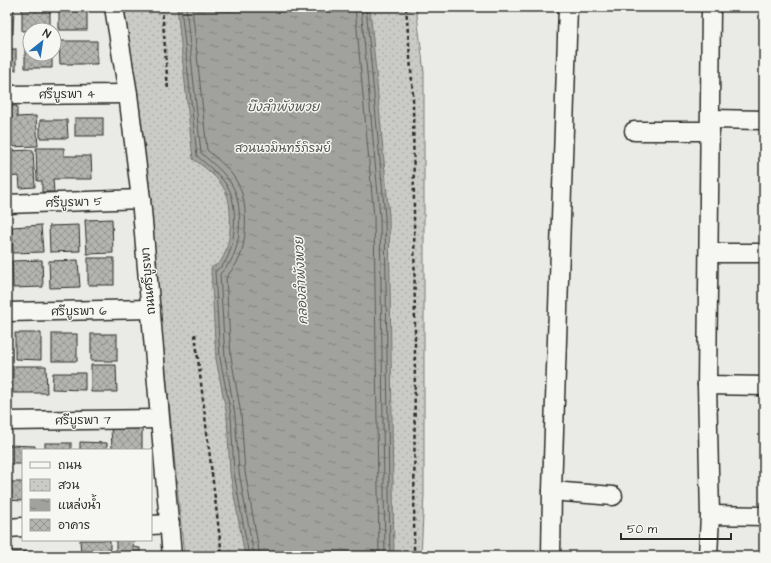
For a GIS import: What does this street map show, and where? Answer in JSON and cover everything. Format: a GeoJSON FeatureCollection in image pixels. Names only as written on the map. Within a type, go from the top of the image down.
{"type":"FeatureCollection","features":[{"type":"Feature","properties":{"kind":"street","name":"ถนนศรีบูรพา"},"geometry":{"type":"LineString","coordinates":[[114,7],[128,94],[140,200],[172,556]]}},
{"type":"Feature","properties":{"kind":"street"},"geometry":{"type":"LineString","coordinates":[[551,556],[568,7]]}},
{"type":"Feature","properties":{"kind":"street"},"geometry":{"type":"LineString","coordinates":[[708,556],[710,515],[707,385],[712,7]]}},
{"type":"Feature","properties":{"kind":"street","name":"ศรีบูรพา 4"},"geometry":{"type":"LineString","coordinates":[[7,95],[128,94]]}},
{"type":"Feature","properties":{"kind":"street"},"geometry":{"type":"LineString","coordinates":[[634,131],[764,120]]}},
{"type":"Feature","properties":{"kind":"street","name":"ศรีบูรพา 5"},"geometry":{"type":"LineString","coordinates":[[7,204],[140,200]]}},
{"type":"Feature","properties":{"kind":"street"},"geometry":{"type":"LineString","coordinates":[[709,253],[764,253]]}},
{"type":"Feature","properties":{"kind":"street","name":"ศรีบูรพา 6"},"geometry":{"type":"LineString","coordinates":[[7,312],[151,309]]}},
{"type":"Feature","properties":{"kind":"street"},"geometry":{"type":"LineString","coordinates":[[707,385],[764,386]]}},
{"type":"Feature","properties":{"kind":"street","name":"ศรีบูรพา 7"},"geometry":{"type":"LineString","coordinates":[[7,421],[159,419]]}},
{"type":"Feature","properties":{"kind":"street"},"geometry":{"type":"LineString","coordinates":[[552,491],[613,496]]}},
{"type":"Feature","properties":{"kind":"street"},"geometry":{"type":"LineString","coordinates":[[710,515],[764,516]]}},
{"type":"Feature","properties":{"kind":"street"},"geometry":{"type":"LineString","coordinates":[[152,525],[170,524]]}},
{"type":"Feature","properties":{"kind":"street"},"geometry":{"type":"LineString","coordinates":[[7,528],[22,527]]}},
{"type":"Feature","properties":{"kind":"path"},"geometry":{"type":"LineString","coordinates":[[162,7],[168,90]]}},
{"type":"Feature","properties":{"kind":"path"},"geometry":{"type":"LineString","coordinates":[[406,7],[413,95],[415,324],[414,556]]}},
{"type":"Feature","properties":{"kind":"path"},"geometry":{"type":"LineString","coordinates":[[195,334],[222,556]]}},
{"type":"Feature","properties":{"kind":"green space","name":"บึงลำพังพวย"},"geometry":{"type":"Polygon","coordinates":[[[124,7],[416,7],[424,72],[424,495],[421,556],[184,556],[159,302],[124,7]]]}},
{"type":"Feature","properties":{"kind":"water","name":"บึงลำพังพวย"},"geometry":{"type":"Polygon","coordinates":[[[177,7],[370,7],[389,216],[394,556],[245,556],[230,473],[227,416],[216,359],[211,268],[219,263],[227,249],[230,229],[230,208],[226,192],[220,182],[207,169],[193,159],[177,7]]]}},
{"type":"Feature","properties":{"kind":"building"},"geometry":{"type":"Polygon","coordinates":[[[7,7],[14,7],[13,34],[7,33],[7,7]]]}},
{"type":"Feature","properties":{"kind":"building"},"geometry":{"type":"Polygon","coordinates":[[[22,9],[50,10],[50,22],[22,22],[22,9]]]}},
{"type":"Feature","properties":{"kind":"building"},"geometry":{"type":"Polygon","coordinates":[[[59,9],[87,9],[87,30],[62,30],[62,22],[59,22],[59,9]]]}},
{"type":"Feature","properties":{"kind":"building"},"geometry":{"type":"Polygon","coordinates":[[[62,41],[97,41],[97,64],[60,64],[60,62],[62,62],[62,41]]]}},
{"type":"Feature","properties":{"kind":"building"},"geometry":{"type":"Polygon","coordinates":[[[7,49],[16,49],[16,70],[7,70],[7,49]]]}},
{"type":"Feature","properties":{"kind":"building"},"geometry":{"type":"Polygon","coordinates":[[[25,62],[52,62],[52,68],[25,68],[25,62]]]}},
{"type":"Feature","properties":{"kind":"building"},"geometry":{"type":"Polygon","coordinates":[[[7,106],[17,106],[17,117],[36,116],[38,146],[7,147],[7,106]]]}},
{"type":"Feature","properties":{"kind":"building"},"geometry":{"type":"Polygon","coordinates":[[[75,118],[103,118],[103,136],[75,136],[75,118]]]}},
{"type":"Feature","properties":{"kind":"building"},"geometry":{"type":"Polygon","coordinates":[[[40,120],[67,120],[68,138],[40,138],[40,120]]]}},
{"type":"Feature","properties":{"kind":"building"},"geometry":{"type":"Polygon","coordinates":[[[36,148],[64,148],[64,156],[91,156],[92,179],[53,179],[54,192],[42,192],[42,181],[37,181],[36,148]]]}},
{"type":"Feature","properties":{"kind":"building"},"geometry":{"type":"Polygon","coordinates":[[[33,150],[35,187],[20,188],[19,176],[7,177],[7,151],[33,150]]]}},
{"type":"Feature","properties":{"kind":"building"},"geometry":{"type":"Polygon","coordinates":[[[112,219],[113,253],[87,254],[85,220],[112,219]]]}},
{"type":"Feature","properties":{"kind":"building"},"geometry":{"type":"Polygon","coordinates":[[[41,225],[43,252],[13,253],[12,227],[41,225]]]}},
{"type":"Feature","properties":{"kind":"building"},"geometry":{"type":"Polygon","coordinates":[[[79,225],[80,251],[50,252],[49,226],[79,225]]]}},
{"type":"Feature","properties":{"kind":"building"},"geometry":{"type":"Polygon","coordinates":[[[88,258],[114,258],[114,285],[88,285],[88,258]]]}},
{"type":"Feature","properties":{"kind":"building"},"geometry":{"type":"Polygon","coordinates":[[[42,260],[43,287],[13,288],[12,261],[42,260]]]}},
{"type":"Feature","properties":{"kind":"building"},"geometry":{"type":"Polygon","coordinates":[[[78,260],[80,287],[50,288],[49,261],[78,260]]]}},
{"type":"Feature","properties":{"kind":"building"},"geometry":{"type":"Polygon","coordinates":[[[15,333],[41,333],[41,360],[15,359],[15,333]]]}},
{"type":"Feature","properties":{"kind":"building"},"geometry":{"type":"Polygon","coordinates":[[[52,334],[77,334],[77,361],[52,361],[52,334]]]}},
{"type":"Feature","properties":{"kind":"building"},"geometry":{"type":"Polygon","coordinates":[[[91,334],[117,334],[117,361],[91,361],[91,334]]]}},
{"type":"Feature","properties":{"kind":"building"},"geometry":{"type":"Polygon","coordinates":[[[91,365],[116,365],[117,392],[91,392],[91,365]]]}},
{"type":"Feature","properties":{"kind":"building"},"geometry":{"type":"Polygon","coordinates":[[[13,366],[46,366],[47,393],[13,393],[13,366]]]}},
{"type":"Feature","properties":{"kind":"building"},"geometry":{"type":"Polygon","coordinates":[[[53,373],[85,373],[85,390],[52,389],[53,373]]]}},
{"type":"Feature","properties":{"kind":"building"},"geometry":{"type":"Polygon","coordinates":[[[142,425],[142,449],[112,449],[111,426],[142,425]]]}},
{"type":"Feature","properties":{"kind":"building"},"geometry":{"type":"Polygon","coordinates":[[[80,442],[107,443],[107,449],[80,449],[80,442]]]}},
{"type":"Feature","properties":{"kind":"building"},"geometry":{"type":"Polygon","coordinates":[[[45,443],[71,443],[71,449],[45,449],[45,443]]]}},
{"type":"Feature","properties":{"kind":"building"},"geometry":{"type":"Polygon","coordinates":[[[8,445],[35,446],[35,449],[22,449],[22,464],[8,464],[8,445]]]}},
{"type":"Feature","properties":{"kind":"building"},"geometry":{"type":"Polygon","coordinates":[[[9,482],[22,482],[22,501],[8,500],[9,482]]]}},
{"type":"Feature","properties":{"kind":"building"},"geometry":{"type":"Polygon","coordinates":[[[80,541],[110,541],[110,556],[81,556],[80,541]]]}},
{"type":"Feature","properties":{"kind":"building"},"geometry":{"type":"Polygon","coordinates":[[[116,541],[134,541],[133,547],[140,548],[140,554],[145,554],[145,556],[116,556],[116,541]]]}},
{"type":"Feature","properties":{"kind":"building"},"geometry":{"type":"Polygon","coordinates":[[[10,551],[36,552],[36,556],[10,556],[10,551]]]}},
{"type":"Feature","properties":{"kind":"building"},"geometry":{"type":"Polygon","coordinates":[[[46,552],[72,552],[72,556],[46,556],[46,552]]]}},
{"type":"Feature","properties":{"kind":"park label","name":"สวนนวมินทร์ภิรมย์"},"geometry":{"type":"Point","coordinates":[283,148]}},
{"type":"Feature","properties":{"kind":"water label","name":"คลองลำพังพวย"},"geometry":{"type":"Point","coordinates":[300,281]}}]}
